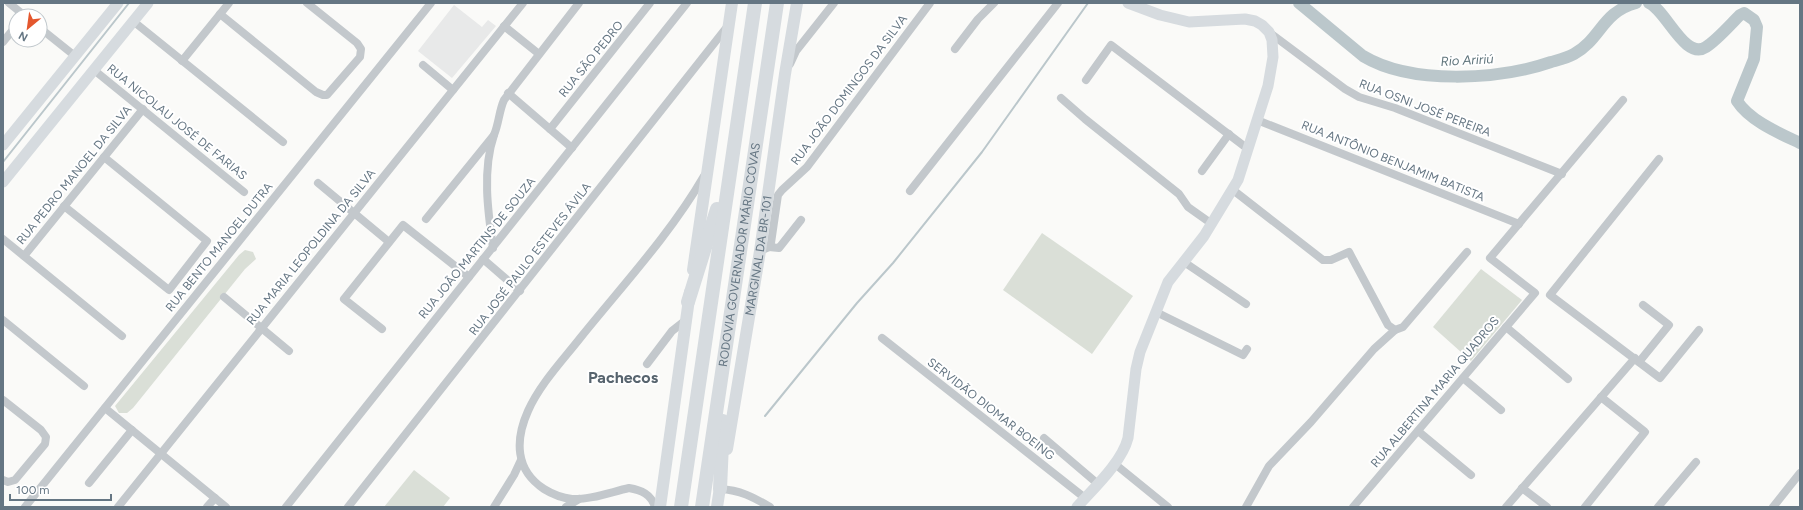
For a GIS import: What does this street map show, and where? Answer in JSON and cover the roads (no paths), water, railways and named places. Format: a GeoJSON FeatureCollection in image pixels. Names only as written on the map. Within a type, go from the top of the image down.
{"type":"FeatureCollection","features":[{"type":"Feature","properties":{"kind":"highway","name":"RODOVIA GOVERNADOR MÁRIO COVAS"},"geometry":{"type":"LineString","coordinates":[[680,507],[755,3]]}},
{"type":"Feature","properties":{"kind":"highway","name":"RODOVIA GOVERNADOR MÁRIO COVAS"},"geometry":{"type":"LineString","coordinates":[[702,507],[777,3]]}},
{"type":"Feature","properties":{"kind":"highway"},"geometry":{"type":"LineString","coordinates":[[688,302],[731,164]]}},
{"type":"Feature","properties":{"kind":"highway"},"geometry":{"type":"LineString","coordinates":[[720,489],[727,342]]}},
{"type":"Feature","properties":{"kind":"main road"},"geometry":{"type":"LineString","coordinates":[[660,507],[688,302],[709,168],[732,3]]}},
{"type":"Feature","properties":{"kind":"main road","name":"MARGINAL DA BR-101"},"geometry":{"type":"LineString","coordinates":[[717,507],[764,249],[785,74],[797,3]]}},
{"type":"Feature","properties":{"kind":"street"},"geometry":{"type":"LineString","coordinates":[[3,182],[148,3]]}},
{"type":"Feature","properties":{"kind":"street"},"geometry":{"type":"LineString","coordinates":[[182,61],[229,3]]}},
{"type":"Feature","properties":{"kind":"street"},"geometry":{"type":"LineString","coordinates":[[220,14],[316,92],[323,95],[330,94],[360,57],[361,49],[357,43],[307,3]]}},
{"type":"Feature","properties":{"kind":"street","name":"RUA BENTO MANOEL DUTRA"},"geometry":{"type":"LineString","coordinates":[[25,507],[431,3]]}},
{"type":"Feature","properties":{"kind":"street","name":"RUA MARIA LEOPOLDINA DA SILVA"},"geometry":{"type":"LineString","coordinates":[[118,507],[523,3]]}},
{"type":"Feature","properties":{"kind":"street"},"geometry":{"type":"LineString","coordinates":[[493,248],[488,197],[488,153],[499,123],[502,106],[508,93],[579,3]]}},
{"type":"Feature","properties":{"kind":"street","name":"RUA SÃO PEDRO"},"geometry":{"type":"LineString","coordinates":[[550,129],[650,3]]}},
{"type":"Feature","properties":{"kind":"street","name":"RUA JOÃO MARTINS DE SOUZA"},"geometry":{"type":"LineString","coordinates":[[286,507],[687,3]]}},
{"type":"Feature","properties":{"kind":"street"},"geometry":{"type":"LineString","coordinates":[[785,74],[796,51],[834,3]]}},
{"type":"Feature","properties":{"kind":"street","name":"RUA JOÃO DOMINGOS DA SILVA"},"geometry":{"type":"LineString","coordinates":[[764,249],[771,243],[778,195],[807,167],[930,3]]}},
{"type":"Feature","properties":{"kind":"street"},"geometry":{"type":"LineString","coordinates":[[955,48],[978,19],[994,3]]}},
{"type":"Feature","properties":{"kind":"street"},"geometry":{"type":"LineString","coordinates":[[910,191],[1058,3]]}},
{"type":"Feature","properties":{"kind":"street"},"geometry":{"type":"LineString","coordinates":[[1077,507],[1114,464],[1127,443],[1137,362],[1156,312],[1168,282],[1212,224],[1232,190],[1241,171],[1272,66],[1273,48],[1269,32],[1262,25],[1250,20],[1189,22],[1160,15],[1128,3]]}},
{"type":"Feature","properties":{"kind":"street"},"geometry":{"type":"LineString","coordinates":[[3,145],[75,56],[114,4]]}},
{"type":"Feature","properties":{"kind":"street"},"geometry":{"type":"LineString","coordinates":[[133,21],[283,142]]}},
{"type":"Feature","properties":{"kind":"street","name":"RUA JOSÉ PAULO ESTEVES ÁVILA"},"geometry":{"type":"LineString","coordinates":[[348,507],[520,291],[729,24]]}},
{"type":"Feature","properties":{"kind":"street"},"geometry":{"type":"LineString","coordinates":[[504,26],[539,54]]}},
{"type":"Feature","properties":{"kind":"street","name":"RUA OSNI JOSÉ PEREIRA"},"geometry":{"type":"LineString","coordinates":[[1269,32],[1345,90],[1359,97],[1395,108],[1562,174]]}},
{"type":"Feature","properties":{"kind":"street"},"geometry":{"type":"LineString","coordinates":[[48,34],[75,56]]}},
{"type":"Feature","properties":{"kind":"street"},"geometry":{"type":"LineString","coordinates":[[1086,80],[1111,45],[1248,149]]}},
{"type":"Feature","properties":{"kind":"street"},"geometry":{"type":"LineString","coordinates":[[423,65],[453,90]]}},
{"type":"Feature","properties":{"kind":"street","name":"RUA NICOLAU JOSÉ DE FARIAS"},"geometry":{"type":"LineString","coordinates":[[94,70],[244,192]]}},
{"type":"Feature","properties":{"kind":"street"},"geometry":{"type":"LineString","coordinates":[[508,93],[572,148]]}},
{"type":"Feature","properties":{"kind":"street"},"geometry":{"type":"LineString","coordinates":[[1061,98],[1179,194],[1188,207],[1212,224]]}},
{"type":"Feature","properties":{"kind":"street"},"geometry":{"type":"LineString","coordinates":[[1519,224],[1623,100]]}},
{"type":"Feature","properties":{"kind":"street","name":"RUA PEDRO MANOEL DA SILVA"},"geometry":{"type":"LineString","coordinates":[[24,256],[142,109]]}},
{"type":"Feature","properties":{"kind":"street","name":"RUA ANTÔNIO BENJAMIM BATISTA"},"geometry":{"type":"LineString","coordinates":[[1257,120],[1519,224]]}},
{"type":"Feature","properties":{"kind":"street"},"geometry":{"type":"LineString","coordinates":[[426,219],[494,134]]}},
{"type":"Feature","properties":{"kind":"street"},"geometry":{"type":"LineString","coordinates":[[1202,171],[1229,134]]}},
{"type":"Feature","properties":{"kind":"street"},"geometry":{"type":"LineString","coordinates":[[64,206],[169,290],[207,241],[104,157]]}},
{"type":"Feature","properties":{"kind":"street"},"geometry":{"type":"LineString","coordinates":[[1659,159],[1550,295],[1660,378],[1698,330]]}},
{"type":"Feature","properties":{"kind":"street"},"geometry":{"type":"LineString","coordinates":[[494,507],[514,475],[521,460],[521,434],[528,411],[537,395],[685,208],[709,168]]}},
{"type":"Feature","properties":{"kind":"street"},"geometry":{"type":"LineString","coordinates":[[318,183],[386,240]]}},
{"type":"Feature","properties":{"kind":"street"},"geometry":{"type":"LineString","coordinates":[[1232,190],[1323,260],[1331,260],[1349,252],[1388,325],[1395,330]]}},
{"type":"Feature","properties":{"kind":"street"},"geometry":{"type":"LineString","coordinates":[[764,249],[779,248],[801,220]]}},
{"type":"Feature","properties":{"kind":"street","name":"RUA ALBERTINA MARIA QUADROS"},"geometry":{"type":"LineString","coordinates":[[1353,507],[1535,293],[1490,258],[1519,224]]}},
{"type":"Feature","properties":{"kind":"street"},"geometry":{"type":"LineString","coordinates":[[382,329],[344,299],[386,240],[403,225],[469,277]]}},
{"type":"Feature","properties":{"kind":"street"},"geometry":{"type":"LineString","coordinates":[[3,239],[122,336]]}},
{"type":"Feature","properties":{"kind":"street"},"geometry":{"type":"LineString","coordinates":[[1246,507],[1269,466],[1311,422],[1374,349],[1395,330],[1403,327],[1467,252]]}},
{"type":"Feature","properties":{"kind":"street"},"geometry":{"type":"LineString","coordinates":[[483,259],[520,291]]}},
{"type":"Feature","properties":{"kind":"street"},"geometry":{"type":"LineString","coordinates":[[1184,262],[1246,304]]}},
{"type":"Feature","properties":{"kind":"street"},"geometry":{"type":"LineString","coordinates":[[224,297],[289,350]]}},
{"type":"Feature","properties":{"kind":"street"},"geometry":{"type":"LineString","coordinates":[[1506,507],[1601,397],[1669,325],[1643,305]]}},
{"type":"Feature","properties":{"kind":"street"},"geometry":{"type":"LineString","coordinates":[[1156,312],[1243,355],[1247,349]]}},
{"type":"Feature","properties":{"kind":"street"},"geometry":{"type":"LineString","coordinates":[[3,320],[84,386]]}},
{"type":"Feature","properties":{"kind":"street"},"geometry":{"type":"LineString","coordinates":[[647,364],[672,331],[686,320]]}},
{"type":"Feature","properties":{"kind":"street"},"geometry":{"type":"LineString","coordinates":[[1506,327],[1568,379]]}},
{"type":"Feature","properties":{"kind":"street","name":"SERVIDÃO DIOMAR BOEING"},"geometry":{"type":"LineString","coordinates":[[882,338],[1085,498]]}},
{"type":"Feature","properties":{"kind":"street"},"geometry":{"type":"LineString","coordinates":[[1463,378],[1501,410]]}},
{"type":"Feature","properties":{"kind":"street"},"geometry":{"type":"LineString","coordinates":[[1585,507],[1645,432],[1601,397]]}},
{"type":"Feature","properties":{"kind":"street"},"geometry":{"type":"LineString","coordinates":[[3,400],[41,430],[46,437],[45,444],[15,480],[6,481]]}},
{"type":"Feature","properties":{"kind":"street"},"geometry":{"type":"LineString","coordinates":[[105,408],[226,507]]}},
{"type":"Feature","properties":{"kind":"street"},"geometry":{"type":"LineString","coordinates":[[90,483],[132,430]]}},
{"type":"Feature","properties":{"kind":"street"},"geometry":{"type":"LineString","coordinates":[[1418,431],[1471,475]]}},
{"type":"Feature","properties":{"kind":"street"},"geometry":{"type":"LineString","coordinates":[[1044,438],[1098,484]]}},
{"type":"Feature","properties":{"kind":"street"},"geometry":{"type":"LineString","coordinates":[[521,460],[531,478]]}},
{"type":"Feature","properties":{"kind":"street"},"geometry":{"type":"LineString","coordinates":[[1658,507],[1696,462]]}},
{"type":"Feature","properties":{"kind":"street"},"geometry":{"type":"LineString","coordinates":[[1114,464],[1168,507]]}},
{"type":"Feature","properties":{"kind":"street"},"geometry":{"type":"LineString","coordinates":[[1773,507],[1800,472]]}},
{"type":"Feature","properties":{"kind":"street"},"geometry":{"type":"LineString","coordinates":[[514,475],[523,474],[531,478],[543,488],[557,495],[579,499]]}},
{"type":"Feature","properties":{"kind":"street"},"geometry":{"type":"LineString","coordinates":[[566,507],[579,499],[629,488],[644,492],[650,497],[655,507]]}},
{"type":"Feature","properties":{"kind":"street"},"geometry":{"type":"LineString","coordinates":[[1522,488],[1547,507]]}},
{"type":"Feature","properties":{"kind":"street"},"geometry":{"type":"LineString","coordinates":[[720,489],[739,491],[770,507]]}},
{"type":"Feature","properties":{"kind":"street"},"geometry":{"type":"LineString","coordinates":[[557,495],[561,499],[562,507]]}},
{"type":"Feature","properties":{"kind":"street"},"geometry":{"type":"LineString","coordinates":[[207,507],[215,498]]}},
{"type":"Feature","properties":{"kind":"waterway"},"geometry":{"type":"LineString","coordinates":[[3,162],[129,3]]}},
{"type":"Feature","properties":{"kind":"waterway"},"geometry":{"type":"LineString","coordinates":[[765,416],[857,303],[893,263],[982,152],[1088,3]]}},
{"type":"Feature","properties":{"kind":"waterway","name":"Rio Aririú"},"geometry":{"type":"LineString","coordinates":[[1299,3],[1363,56],[1383,65],[1405,72],[1456,77],[1506,73],[1568,57],[1583,48],[1616,13],[1625,7],[1636,3]]}},
{"type":"Feature","properties":{"kind":"waterway","name":"Rio Aririú"},"geometry":{"type":"LineString","coordinates":[[1649,3],[1655,7],[1683,41],[1691,47],[1698,49],[1706,47],[1715,40],[1740,15],[1744,13],[1754,20],[1757,27],[1754,59],[1737,101],[1749,115],[1774,131],[1800,143]]}},
{"type":"Feature","properties":{"kind":"district","name":"Pachecos"},"geometry":{"type":"Point","coordinates":[623,377]}}]}
